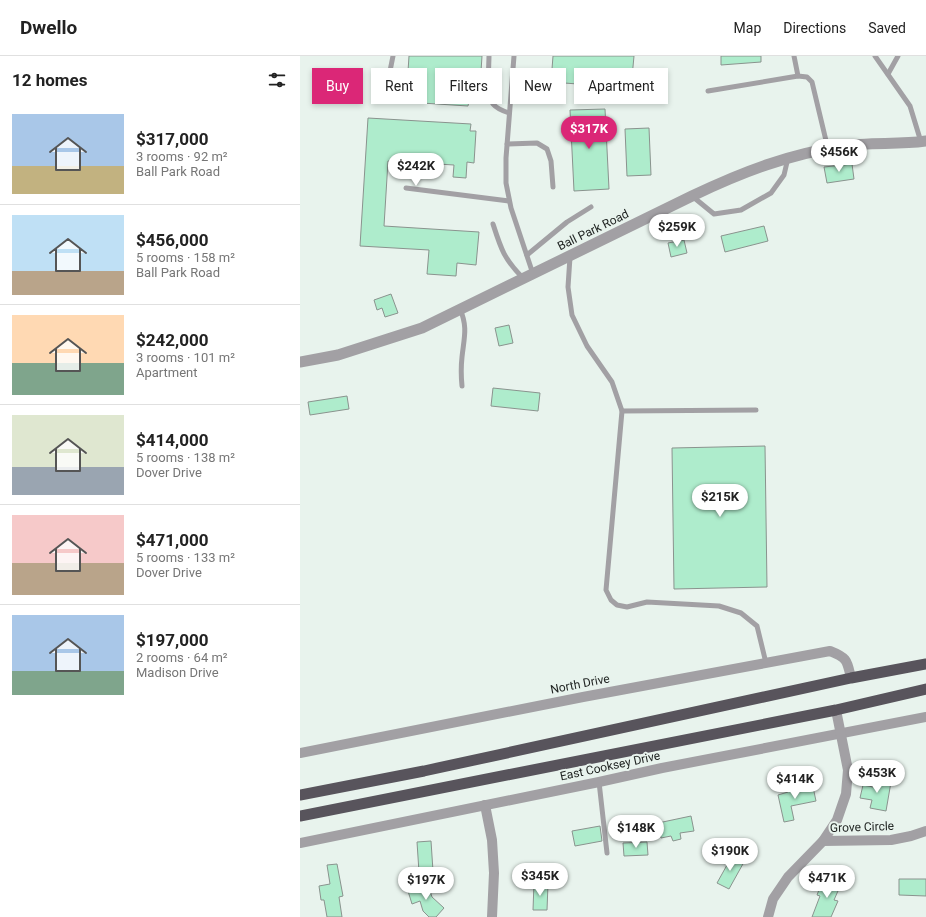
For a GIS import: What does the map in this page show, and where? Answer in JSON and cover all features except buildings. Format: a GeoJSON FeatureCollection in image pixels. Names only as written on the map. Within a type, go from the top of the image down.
{"type":"FeatureCollection","features":[{"type":"Feature","properties":{"kind":"highway"},"geometry":{"type":"LineString","coordinates":[[300,795],[424,771],[851,678],[926,664]]}},
{"type":"Feature","properties":{"kind":"highway"},"geometry":{"type":"LineString","coordinates":[[300,816],[836,710],[926,689]]}},
{"type":"Feature","properties":{"kind":"street","name":"Ball Park Road"},"geometry":{"type":"LineString","coordinates":[[300,362],[338,355],[422,328],[728,179],[810,151],[846,146],[923,141]]}},
{"type":"Feature","properties":{"kind":"street","name":"North Drive"},"geometry":{"type":"LineString","coordinates":[[300,754],[583,697],[830,652],[841,655],[847,662],[851,678]]}},
{"type":"Feature","properties":{"kind":"street"},"geometry":{"type":"LineString","coordinates":[[768,917],[773,898],[788,877],[823,841],[837,820],[846,794],[848,770],[836,710]]}},
{"type":"Feature","properties":{"kind":"street","name":"East Cooksey Drive"},"geometry":{"type":"LineString","coordinates":[[300,843],[662,768],[926,717]]}},
{"type":"Feature","properties":{"kind":"street"},"geometry":{"type":"LineString","coordinates":[[485,805],[492,840],[494,873],[492,917]]}},
{"type":"Feature","properties":{"kind":"street","name":"Grove Circle"},"geometry":{"type":"LineString","coordinates":[[823,841],[891,840],[911,836],[926,830]]}},
{"type":"Feature","properties":{"kind":"lane"},"geometry":{"type":"LineString","coordinates":[[391,68],[393,56]]}},
{"type":"Feature","properties":{"kind":"lane"},"geometry":{"type":"LineString","coordinates":[[489,56],[489,93],[492,103],[499,109],[509,113]]}},
{"type":"Feature","properties":{"kind":"lane"},"geometry":{"type":"LineString","coordinates":[[514,56],[507,144],[506,183],[527,255],[528,276]]}},
{"type":"Feature","properties":{"kind":"lane"},"geometry":{"type":"LineString","coordinates":[[794,56],[798,76]]}},
{"type":"Feature","properties":{"kind":"lane"},"geometry":{"type":"LineString","coordinates":[[875,56],[910,106],[923,141]]}},
{"type":"Feature","properties":{"kind":"lane"},"geometry":{"type":"LineString","coordinates":[[888,74],[898,56]]}},
{"type":"Feature","properties":{"kind":"lane"},"geometry":{"type":"LineString","coordinates":[[708,91],[798,76],[807,77],[812,82],[828,149]]}},
{"type":"Feature","properties":{"kind":"lane"},"geometry":{"type":"LineString","coordinates":[[507,144],[537,143],[547,149],[553,187]]}},
{"type":"Feature","properties":{"kind":"lane"},"geometry":{"type":"LineString","coordinates":[[692,196],[714,214],[741,210],[771,193],[784,175],[788,158]]}},
{"type":"Feature","properties":{"kind":"lane"},"geometry":{"type":"LineString","coordinates":[[406,188],[510,201]]}},
{"type":"Feature","properties":{"kind":"lane"},"geometry":{"type":"LineString","coordinates":[[527,255],[550,235],[591,207]]}},
{"type":"Feature","properties":{"kind":"lane"},"geometry":{"type":"LineString","coordinates":[[493,224],[502,252],[511,266],[528,276]]}},
{"type":"Feature","properties":{"kind":"lane"},"geometry":{"type":"LineString","coordinates":[[570,256],[568,287],[572,315],[587,346],[612,382],[622,411],[606,590],[611,600],[617,605],[627,608],[647,602],[719,606],[741,613],[757,626],[766,663]]}},
{"type":"Feature","properties":{"kind":"lane"},"geometry":{"type":"LineString","coordinates":[[460,310],[466,327],[462,356],[462,386]]}},
{"type":"Feature","properties":{"kind":"lane"},"geometry":{"type":"LineString","coordinates":[[622,411],[756,410]]}},
{"type":"Feature","properties":{"kind":"lane"},"geometry":{"type":"LineString","coordinates":[[599,782],[607,853]]}}]}
